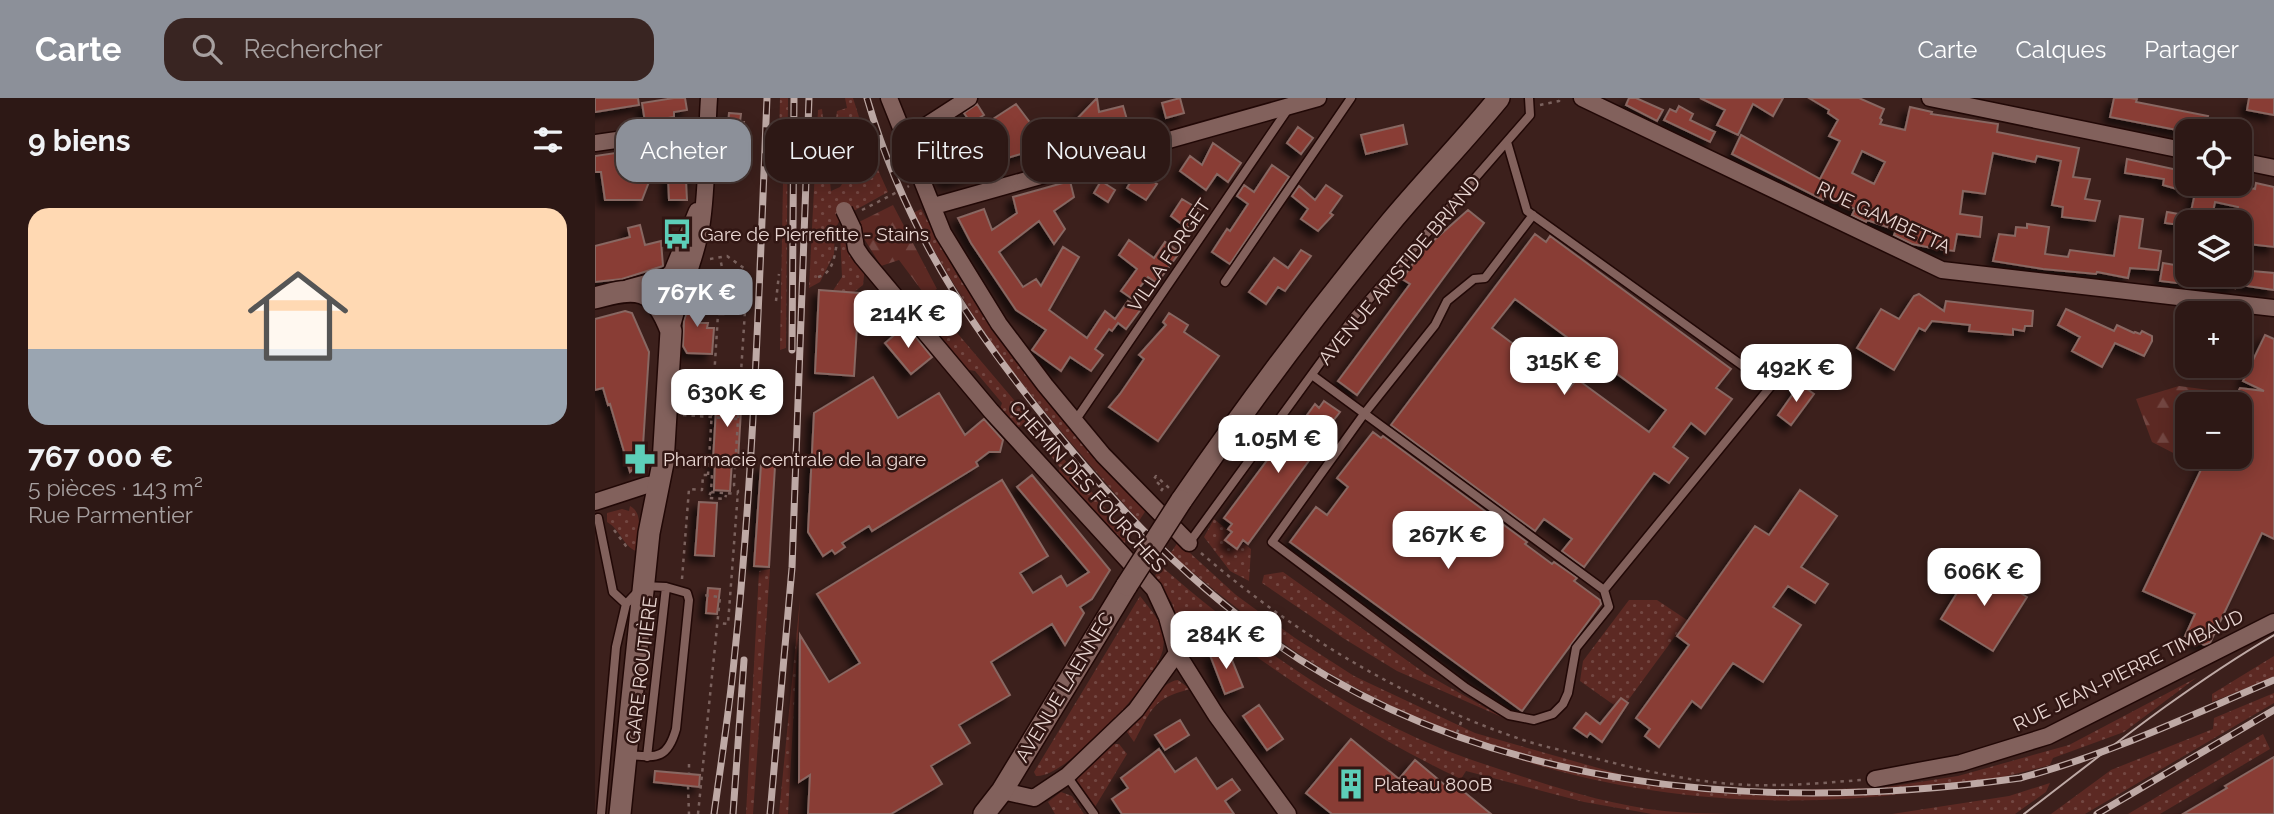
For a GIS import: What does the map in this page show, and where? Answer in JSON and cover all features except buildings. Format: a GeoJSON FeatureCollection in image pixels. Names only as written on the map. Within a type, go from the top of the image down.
{"type":"FeatureCollection","features":[{"type":"Feature","properties":{"kind":"main road","name":"AVENUE ARISTIDE BRIAND"},"geometry":{"type":"LineString","coordinates":[[1127,585],[1175,495],[1392,222],[1499,98]]}},
{"type":"Feature","properties":{"kind":"main road"},"geometry":{"type":"LineString","coordinates":[[595,298],[626,289],[643,292],[664,314],[670,331],[663,463],[643,586],[637,756],[620,814]]}},
{"type":"Feature","properties":{"kind":"main road","name":"AVENUE LAENNEC"},"geometry":{"type":"LineString","coordinates":[[984,814],[1002,791],[1127,585]]}},
{"type":"Feature","properties":{"kind":"street"},"geometry":{"type":"LineString","coordinates":[[708,119],[709,98]]}},
{"type":"Feature","properties":{"kind":"street"},"geometry":{"type":"LineString","coordinates":[[889,98],[896,119]]}},
{"type":"Feature","properties":{"kind":"street"},"geometry":{"type":"LineString","coordinates":[[936,119],[969,98]]}},
{"type":"Feature","properties":{"kind":"street"},"geometry":{"type":"LineString","coordinates":[[934,206],[1318,98]]}},
{"type":"Feature","properties":{"kind":"street","name":"RUE GAMBETTA"},"geometry":{"type":"LineString","coordinates":[[1582,98],[1942,270],[2274,308]]}},
{"type":"Feature","properties":{"kind":"street"},"geometry":{"type":"LineString","coordinates":[[1930,98],[2175,148]]}},
{"type":"Feature","properties":{"kind":"street"},"geometry":{"type":"LineString","coordinates":[[595,143],[616,140]]}},
{"type":"Feature","properties":{"kind":"street"},"geometry":{"type":"LineString","coordinates":[[2252,163],[2274,168]]}},
{"type":"Feature","properties":{"kind":"street"},"geometry":{"type":"LineString","coordinates":[[670,331],[678,297],[702,225],[704,182]]}},
{"type":"Feature","properties":{"kind":"street"},"geometry":{"type":"LineString","coordinates":[[923,182],[943,233],[999,324],[1075,421],[1134,488],[1189,543]]}},
{"type":"Feature","properties":{"kind":"street"},"geometry":{"type":"LineString","coordinates":[[626,289],[665,278],[672,272],[703,196]]}},
{"type":"Feature","properties":{"kind":"street","name":"CHEMIN DES FOURCHES"},"geometry":{"type":"LineString","coordinates":[[841,205],[853,229],[856,248],[870,267],[991,411],[1154,589],[1167,617],[1177,653],[1216,715],[1288,814]]}},
{"type":"Feature","properties":{"kind":"street"},"geometry":{"type":"LineString","coordinates":[[597,510],[647,485],[658,484]]}},
{"type":"Feature","properties":{"kind":"street","name":"RUE JEAN-PIERRE TIMBAUD"},"geometry":{"type":"LineString","coordinates":[[1875,779],[1961,764],[2039,739],[2274,622]]}},
{"type":"Feature","properties":{"kind":"street","name":"AVENUE LAENNEC"},"geometry":{"type":"LineString","coordinates":[[1002,791],[1034,798],[1067,776],[1136,710],[1177,653]]}},
{"type":"Feature","properties":{"kind":"lane"},"geometry":{"type":"LineString","coordinates":[[1226,282],[1351,98]]}},
{"type":"Feature","properties":{"kind":"lane"},"geometry":{"type":"LineString","coordinates":[[1529,98],[1530,108]]}},
{"type":"Feature","properties":{"kind":"lane","name":"VILLA FORGET"},"geometry":{"type":"LineString","coordinates":[[1075,421],[1290,107]]}},
{"type":"Feature","properties":{"kind":"lane","name":"AVENUE ARISTIDE BRIAND"},"geometry":{"type":"LineString","coordinates":[[1189,543],[1353,318],[1530,115],[1530,108]]}},
{"type":"Feature","properties":{"kind":"lane"},"geometry":{"type":"LineString","coordinates":[[1507,142],[1527,211],[1771,386],[1604,590]]}},
{"type":"Feature","properties":{"kind":"lane"},"geometry":{"type":"LineString","coordinates":[[1312,375],[1364,414],[1604,590],[1609,607],[1576,648],[1568,693],[1563,704],[1553,714],[1534,720],[1509,715],[1466,688],[1272,542],[1364,414],[1435,325],[1447,301],[1474,279],[1485,278],[1533,215]]}},
{"type":"Feature","properties":{"kind":"lane"},"geometry":{"type":"LineString","coordinates":[[597,510],[613,592],[626,604]]}},
{"type":"Feature","properties":{"kind":"lane"},"geometry":{"type":"LineString","coordinates":[[601,814],[615,647],[626,604],[643,586]]}},
{"type":"Feature","properties":{"kind":"lane","name":"GARE ROUTIÈRE"},"geometry":{"type":"LineString","coordinates":[[643,586],[666,587],[685,591],[689,600],[680,693],[672,741],[660,755],[637,756],[666,587]]}},
{"type":"Feature","properties":{"kind":"lane"},"geometry":{"type":"LineString","coordinates":[[1067,776],[1094,814]]}},
{"type":"Feature","properties":{"kind":"path"},"geometry":{"type":"LineString","coordinates":[[1530,108],[1561,98]]}},
{"type":"Feature","properties":{"kind":"path"},"geometry":{"type":"LineString","coordinates":[[693,258],[727,256],[745,268]]}},
{"type":"Feature","properties":{"kind":"path"},"geometry":{"type":"LineString","coordinates":[[720,258],[723,272],[721,314]]}},
{"type":"Feature","properties":{"kind":"path"},"geometry":{"type":"LineString","coordinates":[[776,301],[779,274]]}},
{"type":"Feature","properties":{"kind":"path"},"geometry":{"type":"LineString","coordinates":[[708,475],[718,314],[729,314],[730,282]]}},
{"type":"Feature","properties":{"kind":"path"},"geometry":{"type":"LineString","coordinates":[[718,623],[728,624],[738,494],[734,485],[745,311],[739,303],[739,293]]}},
{"type":"Feature","properties":{"kind":"path"},"geometry":{"type":"LineString","coordinates":[[667,413],[738,419]]}},
{"type":"Feature","properties":{"kind":"path"},"geometry":{"type":"LineString","coordinates":[[682,578],[689,489],[702,490],[703,475],[712,475],[711,492],[738,494]]}},
{"type":"Feature","properties":{"kind":"path"},"geometry":{"type":"LineString","coordinates":[[1163,488],[1154,479],[1156,476],[1175,495]]}},
{"type":"Feature","properties":{"kind":"path"},"geometry":{"type":"LineString","coordinates":[[601,528],[608,527],[615,531],[632,553],[647,556]]}},
{"type":"Feature","properties":{"kind":"path"},"geometry":{"type":"LineString","coordinates":[[698,814],[720,597],[703,595]]}},
{"type":"Feature","properties":{"kind":"path"},"geometry":{"type":"LineString","coordinates":[[1457,733],[1463,717]]}},
{"type":"Feature","properties":{"kind":"path"},"geometry":{"type":"LineString","coordinates":[[689,764],[689,774]]}},
{"type":"Feature","properties":{"kind":"path"},"geometry":{"type":"LineString","coordinates":[[688,786],[689,814]]}},
{"type":"Feature","properties":{"kind":"green space"},"geometry":{"type":"Polygon","coordinates":[[[780,98],[788,98],[788,119],[779,119],[780,98]]]}},
{"type":"Feature","properties":{"kind":"green space"},"geometry":{"type":"Polygon","coordinates":[[[845,98],[853,98],[860,119],[836,119],[837,111],[847,108],[845,98]]]}},
{"type":"Feature","properties":{"kind":"green space"},"geometry":{"type":"Polygon","coordinates":[[[822,109],[823,119],[818,119],[818,110],[822,109]]]}},
{"type":"Feature","properties":{"kind":"green space"},"geometry":{"type":"Polygon","coordinates":[[[878,170],[888,192],[841,218],[835,229],[834,254],[820,282],[809,288],[814,182],[830,182],[831,191],[843,182],[878,182],[878,170]]]}},
{"type":"Feature","properties":{"kind":"green space"},"geometry":{"type":"Polygon","coordinates":[[[783,182],[787,182],[786,348],[780,350],[783,182]]]}},
{"type":"Feature","properties":{"kind":"green space"},"geometry":{"type":"Polygon","coordinates":[[[893,205],[937,289],[925,295],[899,260],[881,266],[855,224],[893,205]]]}},
{"type":"Feature","properties":{"kind":"green space"},"geometry":{"type":"Polygon","coordinates":[[[921,209],[956,273],[1010,354],[1146,510],[1139,521],[1041,407],[987,336],[913,213],[921,209]]]}},
{"type":"Feature","properties":{"kind":"green space"},"geometry":{"type":"Polygon","coordinates":[[[846,227],[865,267],[863,285],[849,296],[832,292],[842,277],[840,232],[846,227]]]}},
{"type":"Feature","properties":{"kind":"green space"},"geometry":{"type":"Polygon","coordinates":[[[925,295],[1129,536],[1119,552],[1056,478],[1060,468],[1026,423],[1015,429],[1000,409],[1002,403],[975,371],[964,369],[919,316],[925,295]]]}},
{"type":"Feature","properties":{"kind":"green space"},"geometry":{"type":"Polygon","coordinates":[[[2179,386],[2217,391],[2175,392],[2175,454],[2152,442],[2136,399],[2179,386]]]}},
{"type":"Feature","properties":{"kind":"green space"},"geometry":{"type":"Polygon","coordinates":[[[630,506],[639,520],[636,551],[607,522],[607,513],[622,509],[629,511],[630,506]]]}},
{"type":"Feature","properties":{"kind":"green space"},"geometry":{"type":"Polygon","coordinates":[[[1214,519],[1251,549],[1249,581],[1230,571],[1204,537],[1214,519]]]}},
{"type":"Feature","properties":{"kind":"green space"},"geometry":{"type":"Polygon","coordinates":[[[1178,542],[1236,595],[1354,676],[1475,733],[1630,777],[1695,788],[1881,788],[1958,776],[2069,745],[2196,678],[2124,732],[2053,758],[2050,765],[1984,781],[1846,799],[1706,797],[1637,788],[1569,774],[1503,754],[1423,721],[1345,682],[1276,638],[1170,554],[1178,542]]]}},
{"type":"Feature","properties":{"kind":"green space"},"geometry":{"type":"Polygon","coordinates":[[[1161,566],[1225,619],[1328,691],[1364,712],[1440,748],[1547,784],[1613,802],[1664,811],[1728,814],[1652,814],[1584,802],[1466,771],[1461,779],[1363,727],[1209,624],[1184,641],[1172,603],[1154,578],[1161,566]]]}},
{"type":"Feature","properties":{"kind":"green space"},"geometry":{"type":"Polygon","coordinates":[[[770,569],[753,814],[746,814],[759,571],[770,569]]]}},
{"type":"Feature","properties":{"kind":"green space"},"geometry":{"type":"Polygon","coordinates":[[[1283,572],[1426,674],[1504,718],[1397,671],[1262,583],[1264,575],[1283,572]]]}},
{"type":"Feature","properties":{"kind":"green space"},"geometry":{"type":"Polygon","coordinates":[[[1140,596],[1158,620],[1163,633],[1163,649],[1157,663],[1129,703],[1088,745],[1050,773],[1036,776],[1034,772],[1140,596]]]}},
{"type":"Feature","properties":{"kind":"green space"},"geometry":{"type":"Polygon","coordinates":[[[800,599],[788,814],[779,814],[800,599]]]}},
{"type":"Feature","properties":{"kind":"green space"},"geometry":{"type":"Polygon","coordinates":[[[1629,600],[1657,600],[1687,620],[1621,710],[1580,681],[1583,661],[1629,600]]]}},
{"type":"Feature","properties":{"kind":"green space"},"geometry":{"type":"Polygon","coordinates":[[[2274,656],[2274,677],[2212,702],[2212,694],[2274,656]]]}},
{"type":"Feature","properties":{"kind":"green space"},"geometry":{"type":"Polygon","coordinates":[[[1178,680],[1190,689],[1160,701],[1134,742],[1127,732],[1136,718],[1156,693],[1178,680]]]}},
{"type":"Feature","properties":{"kind":"green space"},"geometry":{"type":"Polygon","coordinates":[[[2274,693],[2274,703],[2085,814],[2051,814],[2111,770],[2213,729],[2214,718],[2274,693]]]}},
{"type":"Feature","properties":{"kind":"green space"},"geometry":{"type":"Polygon","coordinates":[[[2263,734],[2270,749],[2160,814],[2128,814],[2263,734]]]}},
{"type":"Feature","properties":{"kind":"green space"},"geometry":{"type":"Polygon","coordinates":[[[1113,744],[1119,744],[1127,754],[1095,807],[1076,782],[1113,744]]]}},
{"type":"Feature","properties":{"kind":"green space"},"geometry":{"type":"Polygon","coordinates":[[[2050,783],[2046,792],[2015,814],[1892,814],[2009,796],[2050,783]]]}},
{"type":"Feature","properties":{"kind":"green space"},"geometry":{"type":"Polygon","coordinates":[[[1061,792],[1072,796],[1084,814],[1055,814],[1048,802],[1061,792]]]}},
{"type":"Feature","properties":{"kind":"tram line"},"geometry":{"type":"LineString","coordinates":[[2024,814],[2177,698],[2274,635]]}},
{"type":"Feature","properties":{"kind":"railway"},"geometry":{"type":"LineString","coordinates":[[714,814],[741,591],[755,380],[767,98]]}},
{"type":"Feature","properties":{"kind":"railway"},"geometry":{"type":"LineString","coordinates":[[792,350],[794,98]]}},
{"type":"Feature","properties":{"kind":"railway"},"geometry":{"type":"LineString","coordinates":[[770,814],[792,568],[809,98]]}},
{"type":"Feature","properties":{"kind":"railway"},"geometry":{"type":"LineString","coordinates":[[867,98],[884,150],[904,198],[952,289],[980,332],[1043,416],[1120,506],[1187,573],[1261,633],[1345,686],[1434,728],[1528,758],[1625,779],[1723,790],[1823,793],[1922,789],[2020,778],[2053,769],[2149,734],[2274,680]]}},
{"type":"Feature","properties":{"kind":"railway"},"geometry":{"type":"LineString","coordinates":[[733,814],[744,660]]}},
{"type":"Feature","properties":{"kind":"railway"},"geometry":{"type":"LineString","coordinates":[[2097,814],[2274,710]]}},
{"type":"Feature","properties":{"kind":"place","name":"Gare de Pierrefitte - Stains"},"geometry":{"type":"Point","coordinates":[677,234]}},
{"type":"Feature","properties":{"kind":"place","name":"Pharmacie centrale de la gare"},"geometry":{"type":"Point","coordinates":[640,459]}},
{"type":"Feature","properties":{"kind":"place","name":"Plateau 800B"},"geometry":{"type":"Point","coordinates":[1351,784]}}]}
